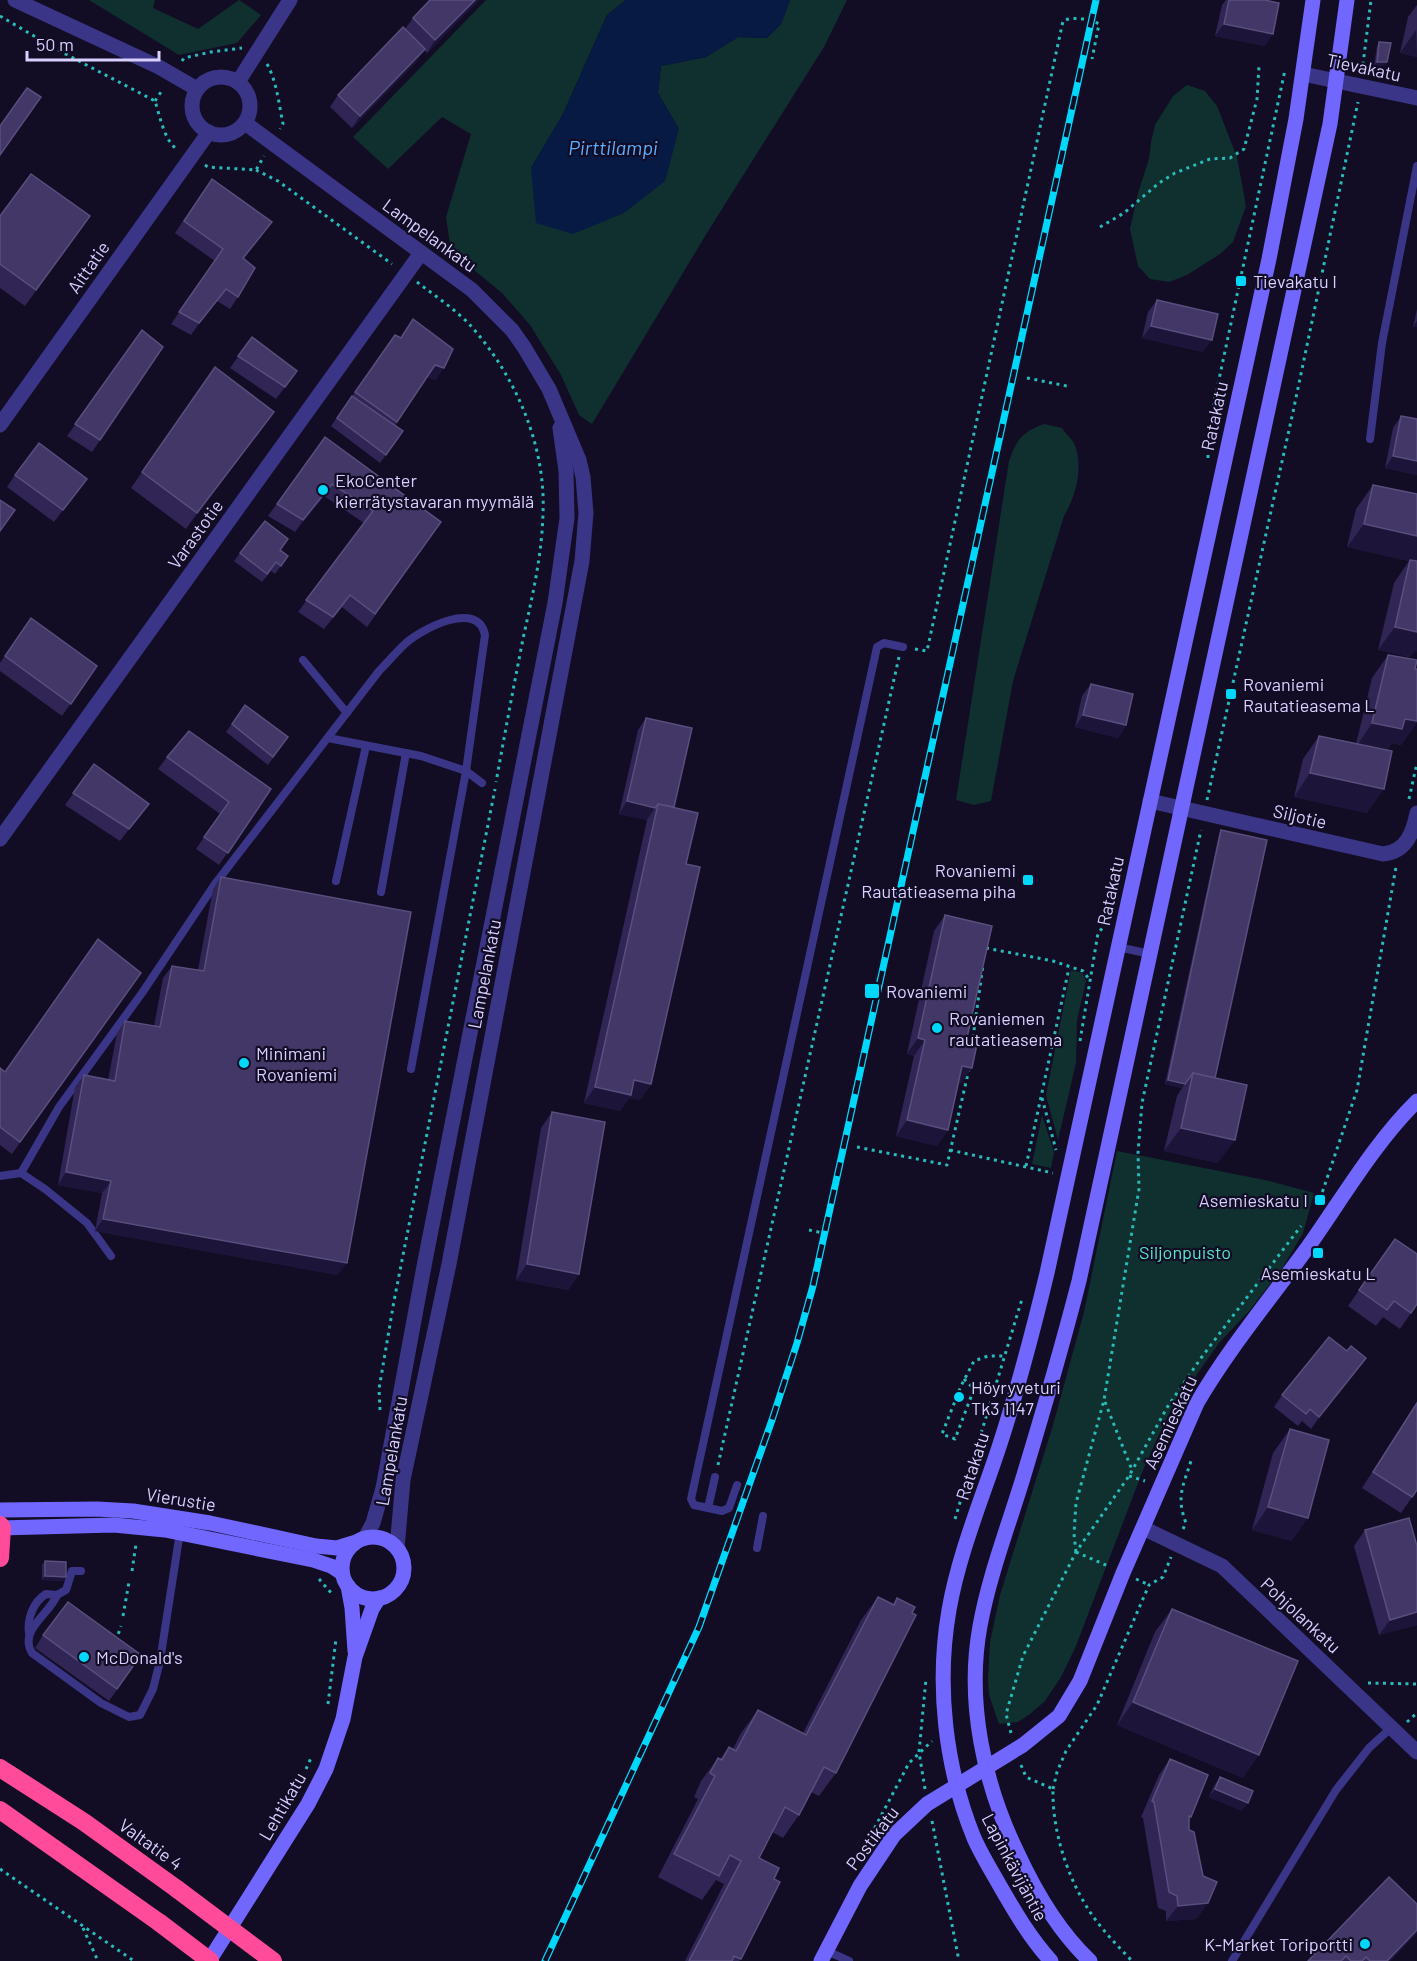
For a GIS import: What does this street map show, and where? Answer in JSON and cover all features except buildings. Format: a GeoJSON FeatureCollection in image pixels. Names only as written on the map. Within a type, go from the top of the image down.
{"type":"FeatureCollection","features":[{"type":"Feature","properties":{"kind":"highway"},"geometry":{"type":"LineString","coordinates":[[0,1558],[1,1523]]}},
{"type":"Feature","properties":{"kind":"highway","name":"Valtatie 4"},"geometry":{"type":"LineString","coordinates":[[0,1759],[7,1772],[84,1822],[273,1961]]}},
{"type":"Feature","properties":{"kind":"highway"},"geometry":{"type":"LineString","coordinates":[[0,1810],[210,1961]]}},
{"type":"Feature","properties":{"kind":"main road","name":"Ratakatu"},"geometry":{"type":"LineString","coordinates":[[957,1785],[945,1722],[945,1649],[950,1608],[959,1570],[1023,1370],[1047,1273],[1269,259],[1303,74],[1313,0]]}},
{"type":"Feature","properties":{"kind":"main road"},"geometry":{"type":"LineString","coordinates":[[986,1767],[976,1704],[980,1628],[993,1575],[1053,1379],[1079,1281],[1330,124],[1347,0]]}},
{"type":"Feature","properties":{"kind":"main road","name":"Asemieskatu"},"geometry":{"type":"LineString","coordinates":[[986,1767],[1023,1745],[1059,1716],[1080,1681],[1123,1573],[1197,1402],[1379,1145],[1417,1101]]}},
{"type":"Feature","properties":{"kind":"main road","name":"Vierustie"},"geometry":{"type":"LineString","coordinates":[[1,1523],[97,1509],[133,1511],[210,1523],[316,1546],[337,1548],[359,1541]]}},
{"type":"Feature","properties":{"kind":"main road","name":"Vierustie"},"geometry":{"type":"LineString","coordinates":[[1,1523],[114,1525],[180,1532],[313,1560],[331,1566],[345,1580]]}},
{"type":"Feature","properties":{"kind":"main road"},"geometry":{"type":"LineString","coordinates":[[382,1538],[397,1548],[404,1566],[401,1579],[394,1590],[379,1598],[364,1598],[352,1591],[341,1567],[345,1554],[359,1541],[382,1538]]}},
{"type":"Feature","properties":{"kind":"main road","name":"Lehtikatu"},"geometry":{"type":"LineString","coordinates":[[345,1580],[352,1608],[355,1657]]}},
{"type":"Feature","properties":{"kind":"main road","name":"Lehtikatu"},"geometry":{"type":"LineString","coordinates":[[210,1961],[308,1804],[326,1769],[343,1719],[355,1657],[372,1609],[379,1598]]}},
{"type":"Feature","properties":{"kind":"main road","name":"Postikatu"},"geometry":{"type":"LineString","coordinates":[[824,1956],[860,1886],[894,1835],[927,1804],[986,1767]]}},
{"type":"Feature","properties":{"kind":"main road","name":"Lapinkävijäntie"},"geometry":{"type":"LineString","coordinates":[[986,1767],[999,1812],[1023,1866],[1049,1910],[1070,1939],[1090,1961]]}},
{"type":"Feature","properties":{"kind":"main road","name":"Lapinkävijäntie"},"geometry":{"type":"LineString","coordinates":[[957,1785],[975,1841],[1026,1929],[1051,1961]]}},
{"type":"Feature","properties":{"kind":"street"},"geometry":{"type":"LineString","coordinates":[[15,0],[174,74],[197,89]]}},
{"type":"Feature","properties":{"kind":"street"},"geometry":{"type":"LineString","coordinates":[[238,82],[290,0]]}},
{"type":"Feature","properties":{"kind":"street","name":"Tievakatu"},"geometry":{"type":"LineString","coordinates":[[1303,74],[1417,98]]}},
{"type":"Feature","properties":{"kind":"street"},"geometry":{"type":"LineString","coordinates":[[221,77],[238,82],[245,89],[250,106],[245,123],[228,134],[218,135],[209,132],[195,118],[192,108],[197,89],[204,83],[221,77]]}},
{"type":"Feature","properties":{"kind":"street","name":"Lampelankatu"},"geometry":{"type":"LineString","coordinates":[[245,123],[472,290],[512,330],[549,389],[579,460],[583,477],[586,513],[582,561],[449,1264],[403,1480],[397,1548]]}},
{"type":"Feature","properties":{"kind":"street","name":"Aittatie"},"geometry":{"type":"LineString","coordinates":[[0,425],[209,132]]}},
{"type":"Feature","properties":{"kind":"street","name":"Varastotie"},"geometry":{"type":"LineString","coordinates":[[0,838],[421,253]]}},
{"type":"Feature","properties":{"kind":"street","name":"Lampelankatu"},"geometry":{"type":"LineString","coordinates":[[359,1541],[373,1523],[383,1488],[427,1249],[557,592],[568,495],[557,410]]}},
{"type":"Feature","properties":{"kind":"street","name":"Siljotie"},"geometry":{"type":"LineString","coordinates":[[1150,801],[1383,854],[1392,854],[1399,850]]}},
{"type":"Feature","properties":{"kind":"street"},"geometry":{"type":"LineString","coordinates":[[1399,850],[1407,842],[1414,829],[1417,813]]}},
{"type":"Feature","properties":{"kind":"street","name":"Pohjolankatu"},"geometry":{"type":"LineString","coordinates":[[1143,1528],[1222,1566],[1399,1725],[1417,1752]]}},
{"type":"Feature","properties":{"kind":"lane"},"geometry":{"type":"LineString","coordinates":[[1370,439],[1382,343],[1417,166]]}},
{"type":"Feature","properties":{"kind":"lane"},"geometry":{"type":"LineString","coordinates":[[21,1173],[59,1107],[142,993],[216,884],[379,671],[407,642],[434,626],[457,618],[477,620],[483,626],[485,634],[466,771],[411,1069]]}},
{"type":"Feature","properties":{"kind":"lane"},"geometry":{"type":"LineString","coordinates":[[737,1485],[729,1508],[722,1511],[694,1505],[691,1499],[877,647],[884,643],[903,647]]}},
{"type":"Feature","properties":{"kind":"lane"},"geometry":{"type":"LineString","coordinates":[[303,660],[347,713]]}},
{"type":"Feature","properties":{"kind":"lane"},"geometry":{"type":"LineString","coordinates":[[328,738],[421,756],[466,771],[482,783]]}},
{"type":"Feature","properties":{"kind":"lane"},"geometry":{"type":"LineString","coordinates":[[336,882],[366,746]]}},
{"type":"Feature","properties":{"kind":"lane"},"geometry":{"type":"LineString","coordinates":[[381,892],[406,753]]}},
{"type":"Feature","properties":{"kind":"lane"},"geometry":{"type":"LineString","coordinates":[[1118,947],[1150,954]]}},
{"type":"Feature","properties":{"kind":"lane"},"geometry":{"type":"LineString","coordinates":[[0,1176],[21,1173],[45,1189],[87,1223],[111,1256]]}},
{"type":"Feature","properties":{"kind":"lane"},"geometry":{"type":"LineString","coordinates":[[708,1508],[715,1477]]}},
{"type":"Feature","properties":{"kind":"lane"},"geometry":{"type":"LineString","coordinates":[[757,1548],[763,1516]]}},
{"type":"Feature","properties":{"kind":"lane"},"geometry":{"type":"LineString","coordinates":[[57,1595],[45,1594],[38,1600],[29,1622],[32,1653],[101,1703],[129,1717],[140,1715],[153,1689],[163,1643],[180,1532]]}},
{"type":"Feature","properties":{"kind":"lane"},"geometry":{"type":"LineString","coordinates":[[29,1634],[57,1595],[66,1590],[72,1571],[81,1571]]}},
{"type":"Feature","properties":{"kind":"lane"},"geometry":{"type":"LineString","coordinates":[[1232,1961],[1336,1790],[1369,1748],[1399,1725]]}},
{"type":"Feature","properties":{"kind":"lane"},"geometry":{"type":"LineString","coordinates":[[824,1956],[849,1961]]}},
{"type":"Feature","properties":{"kind":"path"},"geometry":{"type":"LineString","coordinates":[[1006,1714],[1023,1656],[1076,1552],[1074,1534],[1076,1503],[1104,1400],[1139,1189],[1138,1153],[1142,1103],[1203,814],[1290,423],[1360,85],[1371,0]]}},
{"type":"Feature","properties":{"kind":"path"},"geometry":{"type":"LineString","coordinates":[[0,16],[58,50],[155,101],[164,128],[174,147],[208,167],[256,170],[278,181],[469,323],[499,363],[516,393],[528,419],[536,448],[543,512],[540,552],[393,1301],[379,1389],[380,1413]]}},
{"type":"Feature","properties":{"kind":"path"},"geometry":{"type":"LineString","coordinates":[[715,1477],[899,655],[903,647],[927,651],[1064,21],[1069,18],[1099,24],[1092,59]]}},
{"type":"Feature","properties":{"kind":"path"},"geometry":{"type":"LineString","coordinates":[[155,101],[184,58],[240,47],[267,64],[272,72],[283,124],[256,170]]}},
{"type":"Feature","properties":{"kind":"path"},"geometry":{"type":"LineString","coordinates":[[1100,227],[1124,213],[1159,183],[1175,173],[1210,159],[1230,158],[1244,149],[1257,99],[1259,66]]}},
{"type":"Feature","properties":{"kind":"path"},"geometry":{"type":"LineString","coordinates":[[1208,461],[1208,431],[1285,68]]}},
{"type":"Feature","properties":{"kind":"path"},"geometry":{"type":"LineString","coordinates":[[1027,378],[1067,386]]}},
{"type":"Feature","properties":{"kind":"path"},"geometry":{"type":"LineString","coordinates":[[1328,1180],[1357,1090],[1399,850]]}},
{"type":"Feature","properties":{"kind":"path"},"geometry":{"type":"LineString","coordinates":[[1079,1046],[1098,933],[1108,921]]}},
{"type":"Feature","properties":{"kind":"path"},"geometry":{"type":"LineString","coordinates":[[971,1049],[976,1003],[986,948],[983,940]]}},
{"type":"Feature","properties":{"kind":"path"},"geometry":{"type":"LineString","coordinates":[[986,948],[1053,961],[1083,971],[1090,981]]}},
{"type":"Feature","properties":{"kind":"path"},"geometry":{"type":"LineString","coordinates":[[1026,1166],[1069,968]]}},
{"type":"Feature","properties":{"kind":"path"},"geometry":{"type":"LineString","coordinates":[[857,1147],[947,1165],[970,1061]]}},
{"type":"Feature","properties":{"kind":"path"},"geometry":{"type":"LineString","coordinates":[[964,1071],[969,1072]]}},
{"type":"Feature","properties":{"kind":"path"},"geometry":{"type":"LineString","coordinates":[[1041,1097],[1058,1154],[1060,1143]]}},
{"type":"Feature","properties":{"kind":"path"},"geometry":{"type":"LineString","coordinates":[[950,1150],[1055,1173],[1056,1164]]}},
{"type":"Feature","properties":{"kind":"path"},"geometry":{"type":"LineString","coordinates":[[809,1230],[828,1234]]}},
{"type":"Feature","properties":{"kind":"path"},"geometry":{"type":"LineString","coordinates":[[953,1528],[1024,1293]]}},
{"type":"Feature","properties":{"kind":"path"},"geometry":{"type":"LineString","coordinates":[[964,1379],[974,1389],[955,1439],[942,1434],[964,1379],[974,1361],[988,1356],[1005,1356]]}},
{"type":"Feature","properties":{"kind":"path"},"geometry":{"type":"LineString","coordinates":[[1104,1400],[1132,1470]]}},
{"type":"Feature","properties":{"kind":"path"},"geometry":{"type":"LineString","coordinates":[[1186,1523],[1180,1507],[1180,1496],[1194,1452]]}},
{"type":"Feature","properties":{"kind":"path"},"geometry":{"type":"LineString","coordinates":[[132,1571],[136,1539]]}},
{"type":"Feature","properties":{"kind":"path"},"geometry":{"type":"LineString","coordinates":[[313,1560],[311,1570],[332,1593],[334,1599]]}},
{"type":"Feature","properties":{"kind":"path"},"geometry":{"type":"LineString","coordinates":[[1132,1961],[1090,1912],[1076,1886],[1062,1849],[1053,1811],[1053,1789],[1066,1751],[1097,1705],[1149,1585],[1163,1577]]}},
{"type":"Feature","properties":{"kind":"path"},"geometry":{"type":"LineString","coordinates":[[123,1616],[129,1582]]}},
{"type":"Feature","properties":{"kind":"path"},"geometry":{"type":"LineString","coordinates":[[115,1644],[122,1626]]}},
{"type":"Feature","properties":{"kind":"path"},"geometry":{"type":"LineString","coordinates":[[327,1710],[337,1635]]}},
{"type":"Feature","properties":{"kind":"path"},"geometry":{"type":"LineString","coordinates":[[926,1670],[919,1752],[927,1804],[934,1826],[959,1961]]}},
{"type":"Feature","properties":{"kind":"path"},"geometry":{"type":"LineString","coordinates":[[1362,1683],[1417,1684]]}},
{"type":"Feature","properties":{"kind":"path"},"geometry":{"type":"LineString","coordinates":[[1399,1725],[1417,1713]]}},
{"type":"Feature","properties":{"kind":"path"},"geometry":{"type":"LineString","coordinates":[[305,1770],[313,1751]]}},
{"type":"Feature","properties":{"kind":"path"},"geometry":{"type":"LineString","coordinates":[[1026,1777],[1053,1789]]}},
{"type":"Feature","properties":{"kind":"path"},"geometry":{"type":"LineString","coordinates":[[0,1869],[134,1961]]}},
{"type":"Feature","properties":{"kind":"path"},"geometry":{"type":"LineString","coordinates":[[82,1926],[98,1961]]}},
{"type":"Feature","properties":{"kind":"green space"},"geometry":{"type":"Polygon","coordinates":[[[89,0],[155,0],[153,8],[198,29],[239,0],[261,15],[237,43],[179,55],[89,0]]]}},
{"type":"Feature","properties":{"kind":"green space"},"geometry":{"type":"Polygon","coordinates":[[[486,0],[626,0],[607,15],[563,114],[531,168],[679,129],[658,93],[661,66],[706,57],[738,37],[767,38],[781,24],[790,0],[847,0],[824,47],[710,228],[592,424],[579,415],[561,375],[530,325],[502,293],[451,251],[446,217],[471,134],[442,117],[388,169],[353,137],[486,0]]]}},
{"type":"Feature","properties":{"kind":"green space"},"geometry":{"type":"Polygon","coordinates":[[[1187,85],[1205,91],[1217,106],[1237,157],[1246,206],[1233,242],[1220,254],[1187,275],[1169,282],[1150,279],[1138,266],[1130,229],[1149,159],[1155,125],[1173,96],[1187,85]]]}},
{"type":"Feature","properties":{"kind":"green space"},"geometry":{"type":"Polygon","coordinates":[[[1044,424],[1062,428],[1074,443],[1078,461],[1077,481],[1013,681],[991,801],[974,805],[956,800],[1009,461],[1021,437],[1044,424]]]}},
{"type":"Feature","properties":{"kind":"green space"},"geometry":{"type":"Polygon","coordinates":[[[1071,970],[1082,973],[1086,981],[1077,1020],[1076,1063],[1058,1140],[1046,1095],[1071,970]]]}},
{"type":"Feature","properties":{"kind":"green space"},"geometry":{"type":"Polygon","coordinates":[[[1042,1115],[1054,1152],[1051,1168],[1032,1164],[1042,1115]]]}},
{"type":"Feature","properties":{"kind":"green space","name":"Siljonpuisto"},"geometry":{"type":"Polygon","coordinates":[[[1117,1151],[1265,1180],[1314,1193],[1303,1233],[1283,1267],[1250,1310],[1219,1343],[1167,1417],[1143,1470],[1076,1646],[1061,1677],[1045,1701],[1030,1714],[1018,1722],[999,1724],[989,1695],[990,1642],[1000,1595],[1053,1425],[1084,1312],[1117,1151]]]}},
{"type":"Feature","properties":{"kind":"water","name":"Pirttilampi"},"geometry":{"type":"Polygon","coordinates":[[[626,0],[790,0],[781,24],[767,38],[738,37],[706,57],[661,66],[658,93],[679,129],[665,181],[624,213],[573,234],[536,223],[531,168],[563,114],[607,15],[626,0]]]}},
{"type":"Feature","properties":{"kind":"railway"},"geometry":{"type":"LineString","coordinates":[[545,1961],[699,1627],[797,1343],[813,1286],[1096,0]]}},
{"type":"Feature","properties":{"kind":"place","name":"Tievakatu I"},"geometry":{"type":"Point","coordinates":[1241,281]}},
{"type":"Feature","properties":{"kind":"place","name":"EkoCenter kierrätystavaran myymälä"},"geometry":{"type":"Point","coordinates":[323,490]}},
{"type":"Feature","properties":{"kind":"place","name":"Rovaniemi Rautatieasema L"},"geometry":{"type":"Point","coordinates":[1231,694]}},
{"type":"Feature","properties":{"kind":"place","name":"Rovaniemi Rautatieasema piha"},"geometry":{"type":"Point","coordinates":[1028,880]}},
{"type":"Feature","properties":{"kind":"place","name":"Rovaniemi"},"geometry":{"type":"Point","coordinates":[872,991]}},
{"type":"Feature","properties":{"kind":"place","name":"Rovaniemen rautatieasema"},"geometry":{"type":"Point","coordinates":[937,1028]}},
{"type":"Feature","properties":{"kind":"place","name":"Minimani Rovaniemi"},"geometry":{"type":"Point","coordinates":[244,1063]}},
{"type":"Feature","properties":{"kind":"place","name":"Asemieskatu I"},"geometry":{"type":"Point","coordinates":[1320,1200]}},
{"type":"Feature","properties":{"kind":"place","name":"Asemieskatu L"},"geometry":{"type":"Point","coordinates":[1318,1253]}},
{"type":"Feature","properties":{"kind":"place","name":"Höyryveturi Tk3 1147"},"geometry":{"type":"Point","coordinates":[959,1397]}},
{"type":"Feature","properties":{"kind":"place","name":"McDonald's"},"geometry":{"type":"Point","coordinates":[84,1657]}},
{"type":"Feature","properties":{"kind":"place","name":"K-Market Toriportti"},"geometry":{"type":"Point","coordinates":[1365,1944]}}]}
